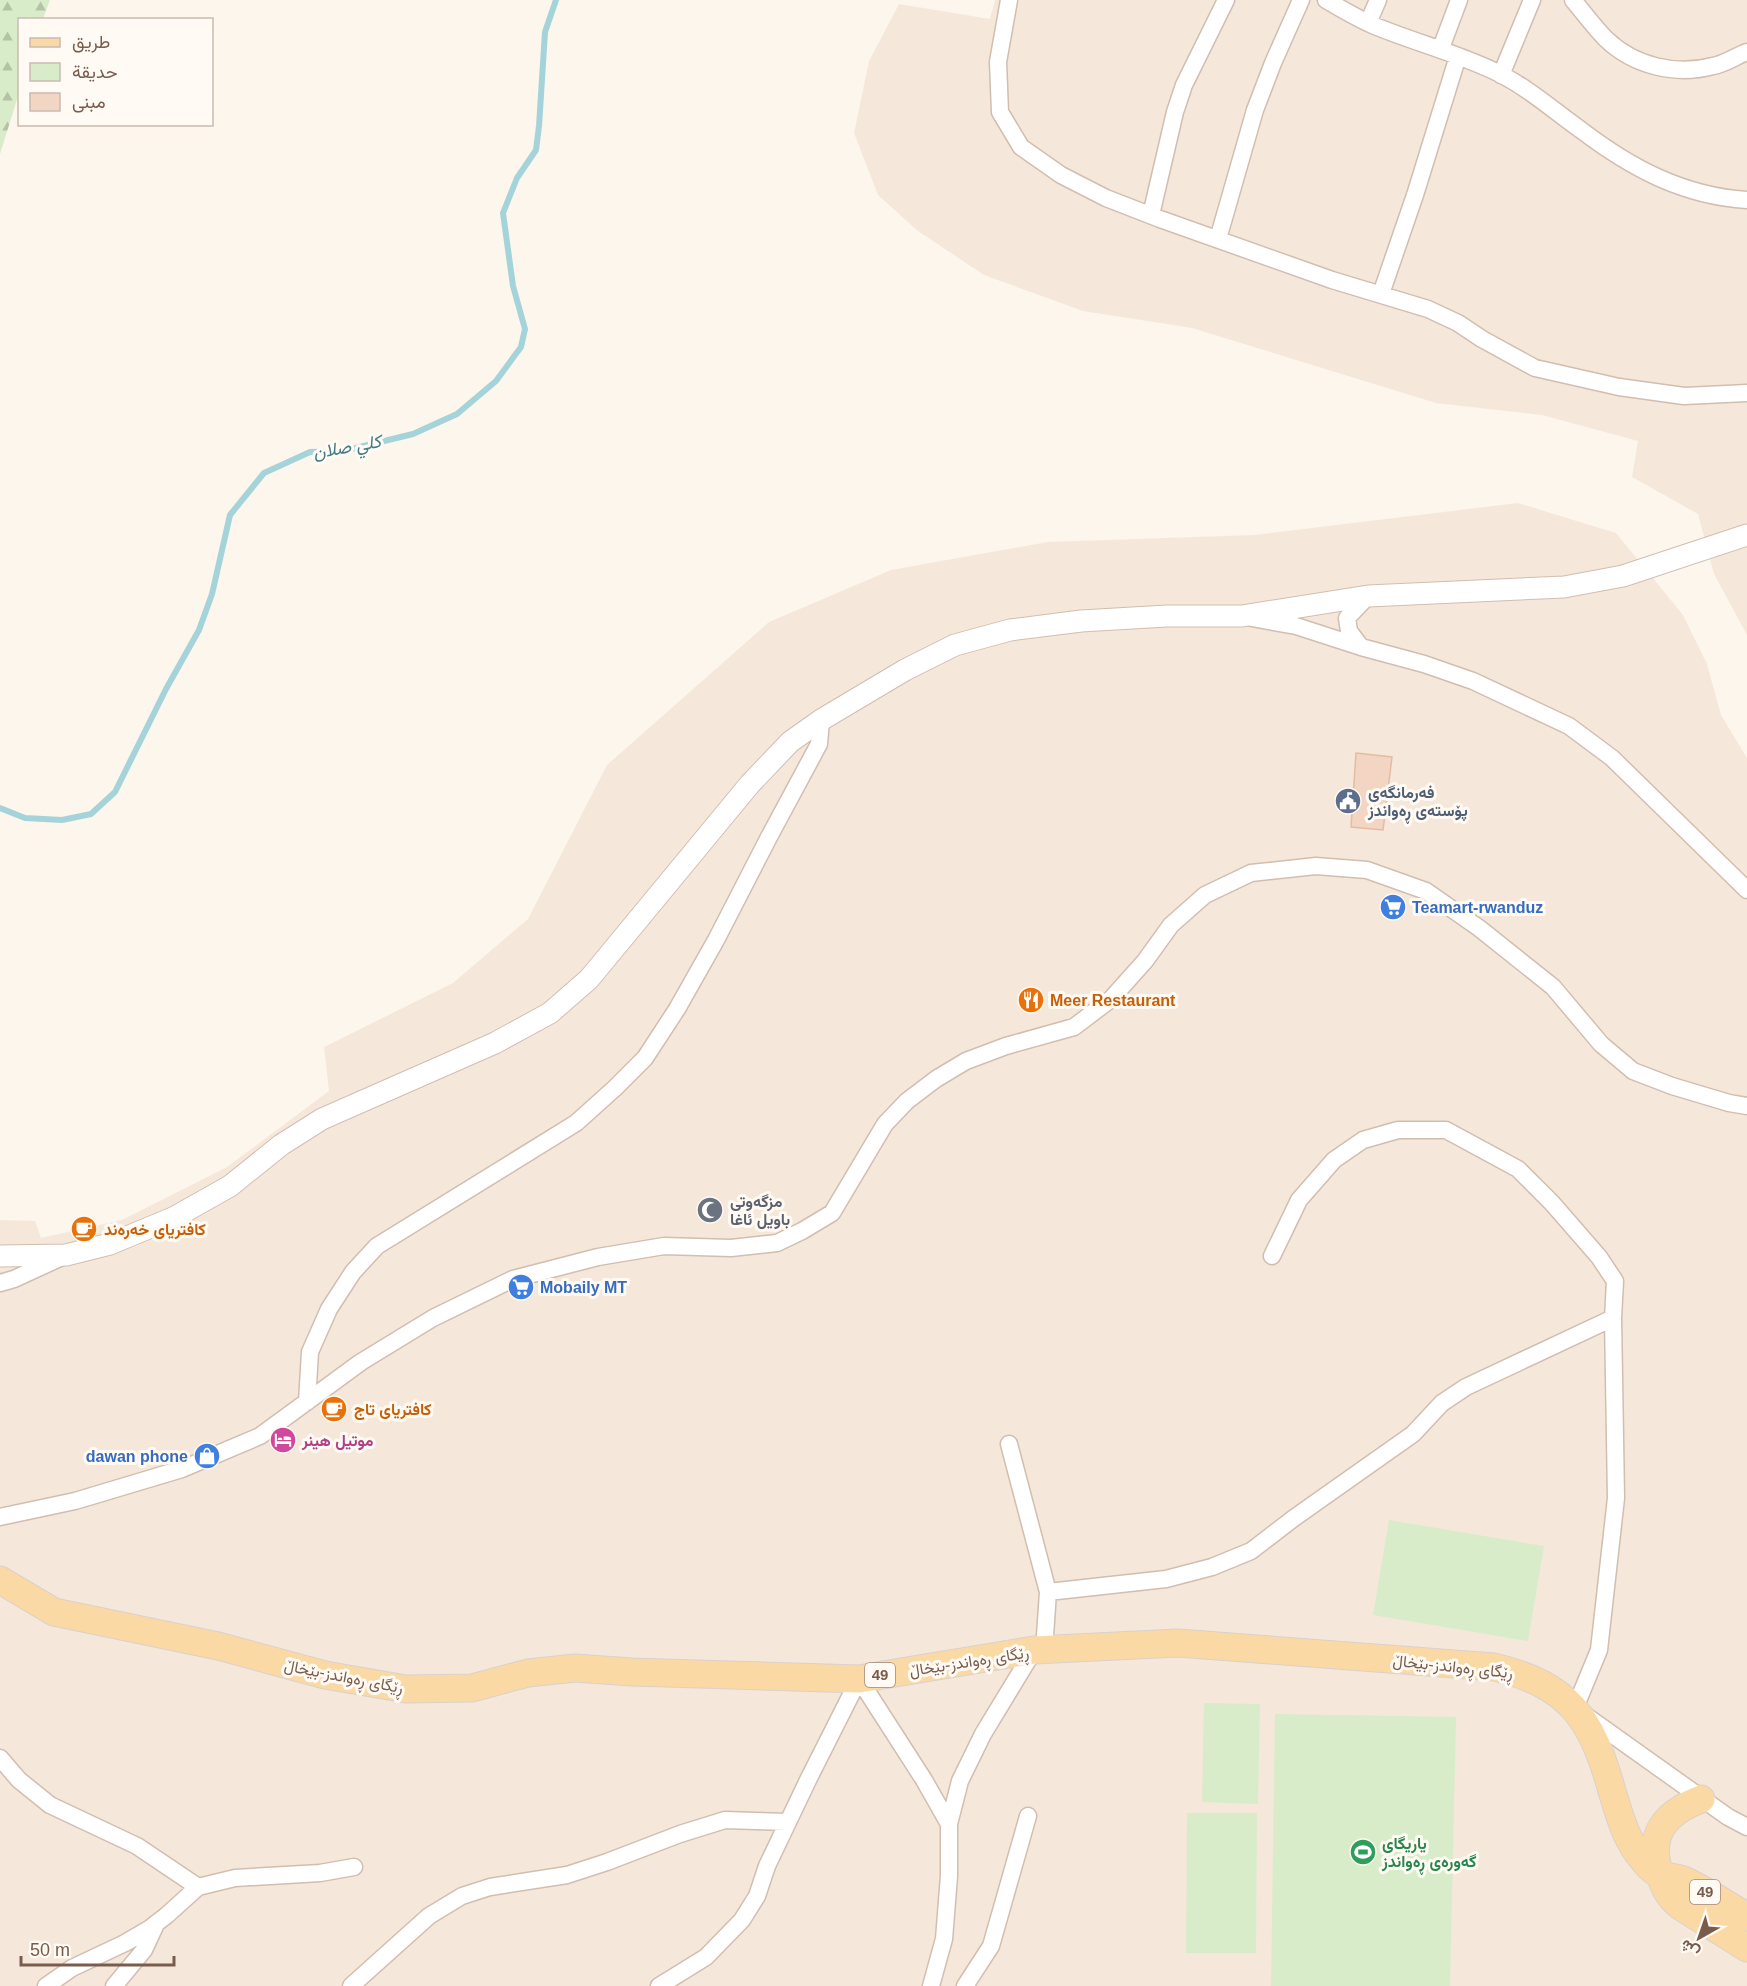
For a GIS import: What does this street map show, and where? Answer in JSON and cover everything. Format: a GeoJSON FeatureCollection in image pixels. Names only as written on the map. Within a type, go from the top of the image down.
{"type":"FeatureCollection","features":[{"type":"Feature","properties":{"kind":"main road","name":"ڕێگای ڕەواندز-بێخاڵ"},"geometry":{"type":"LineString","coordinates":[[0,1580],[54,1612],[218,1646],[325,1675],[406,1689],[472,1688],[528,1674],[575,1668],[859,1679],[1039,1650],[1178,1643],[1494,1668],[1520,1673],[1558,1693],[1575,1708],[1603,1760],[1624,1830],[1633,1848],[1645,1863],[1660,1875],[1671,1898],[1747,1948]]}},
{"type":"Feature","properties":{"kind":"main road"},"geometry":{"type":"LineString","coordinates":[[1660,1875],[1655,1857],[1657,1837],[1661,1828],[1673,1813],[1701,1799]]}},
{"type":"Feature","properties":{"kind":"main road","name":"ڕێگای ڕەواندز-بێخاڵ"},"geometry":{"type":"LineString","coordinates":[[1660,1875],[1677,1876],[1747,1917]]}},
{"type":"Feature","properties":{"kind":"street"},"geometry":{"type":"LineString","coordinates":[[1009,0],[998,62],[1000,112],[1021,147],[1061,175],[1106,198],[1151,215],[1438,314],[1458,323],[1517,359],[1545,371],[1619,387],[1684,396],[1747,393]]}},
{"type":"Feature","properties":{"kind":"street"},"geometry":{"type":"LineString","coordinates":[[1151,215],[1175,112],[1184,85],[1226,0]]}},
{"type":"Feature","properties":{"kind":"street"},"geometry":{"type":"LineString","coordinates":[[1218,239],[1255,110],[1301,0]]}},
{"type":"Feature","properties":{"kind":"street"},"geometry":{"type":"LineString","coordinates":[[1326,0],[1368,23],[1440,48],[1501,75],[1538,97],[1620,158],[1657,178],[1700,194],[1747,200]]}},
{"type":"Feature","properties":{"kind":"street"},"geometry":{"type":"LineString","coordinates":[[1368,23],[1378,0]]}},
{"type":"Feature","properties":{"kind":"street"},"geometry":{"type":"LineString","coordinates":[[1440,48],[1459,0]]}},
{"type":"Feature","properties":{"kind":"street"},"geometry":{"type":"LineString","coordinates":[[1501,75],[1532,0]]}},
{"type":"Feature","properties":{"kind":"street"},"geometry":{"type":"LineString","coordinates":[[1573,0],[1612,44],[1626,56],[1648,64],[1679,71],[1714,66],[1747,51]]}},
{"type":"Feature","properties":{"kind":"street"},"geometry":{"type":"LineString","coordinates":[[1380,294],[1415,195],[1458,56]]}},
{"type":"Feature","properties":{"kind":"street"},"geometry":{"type":"LineString","coordinates":[[0,1283],[66,1255],[110,1244],[175,1217],[230,1186],[281,1145],[322,1119],[495,1043],[550,1013],[589,979],[750,784],[789,742],[821,720],[905,670],[955,645],[1010,630],[1081,621],[1167,616],[1242,616],[1368,596],[1564,587],[1623,576],[1747,535]]}},
{"type":"Feature","properties":{"kind":"street"},"geometry":{"type":"LineString","coordinates":[[1361,647],[1349,631],[1347,618],[1368,596]]}},
{"type":"Feature","properties":{"kind":"street"},"geometry":{"type":"LineString","coordinates":[[1242,616],[1296,626],[1424,664],[1473,681],[1569,726],[1612,758],[1747,890]]}},
{"type":"Feature","properties":{"kind":"street"},"geometry":{"type":"LineString","coordinates":[[307,1402],[309,1352],[329,1309],[353,1272],[377,1246],[576,1123],[645,1058],[677,1009],[716,940],[819,744],[821,720]]}},
{"type":"Feature","properties":{"kind":"street"},"geometry":{"type":"LineString","coordinates":[[0,1518],[75,1501],[182,1468],[260,1436],[361,1362],[433,1318],[513,1280],[598,1257],[653,1247],[731,1248],[777,1243],[802,1231],[832,1214],[885,1124],[907,1101],[936,1079],[966,1061],[1006,1046],[1074,1027],[1111,999],[1145,961],[1171,925],[1205,895],[1251,873],[1316,866],[1367,870],[1426,891],[1479,928],[1552,987],[1601,1044],[1633,1071],[1672,1086],[1747,1106]]}},
{"type":"Feature","properties":{"kind":"street"},"geometry":{"type":"LineString","coordinates":[[1272,1256],[1299,1200],[1334,1160],[1363,1140],[1398,1130],[1446,1130],[1518,1169],[1552,1203],[1599,1257],[1615,1281],[1613,1318],[1616,1498],[1599,1650],[1575,1708],[1701,1799],[1747,1827]]}},
{"type":"Feature","properties":{"kind":"street"},"geometry":{"type":"LineString","coordinates":[[0,1256],[66,1255]]}},
{"type":"Feature","properties":{"kind":"street"},"geometry":{"type":"LineString","coordinates":[[1048,1592],[1166,1579],[1212,1567],[1251,1551],[1413,1434],[1442,1403],[1466,1387],[1613,1318]]}},
{"type":"Feature","properties":{"kind":"street"},"geometry":{"type":"LineString","coordinates":[[931,1986],[944,1939],[949,1876],[949,1824],[960,1781],[983,1734],[1039,1650],[1048,1592],[1009,1444]]}},
{"type":"Feature","properties":{"kind":"street"},"geometry":{"type":"LineString","coordinates":[[659,1986],[706,1957],[742,1920],[757,1896],[767,1866],[859,1679]]}},
{"type":"Feature","properties":{"kind":"street"},"geometry":{"type":"LineString","coordinates":[[859,1679],[924,1780],[949,1824]]}},
{"type":"Feature","properties":{"kind":"street"},"geometry":{"type":"LineString","coordinates":[[0,1758],[19,1780],[50,1805],[137,1846],[198,1887]]}},
{"type":"Feature","properties":{"kind":"street"},"geometry":{"type":"LineString","coordinates":[[965,1986],[991,1946],[1028,1816]]}},
{"type":"Feature","properties":{"kind":"street"},"geometry":{"type":"LineString","coordinates":[[351,1986],[429,1916],[462,1896],[490,1887],[567,1875],[725,1820],[788,1822]]}},
{"type":"Feature","properties":{"kind":"street"},"geometry":{"type":"LineString","coordinates":[[46,1986],[72,1968],[125,1943],[157,1923],[198,1887],[235,1878],[320,1873],[354,1867]]}},
{"type":"Feature","properties":{"kind":"street"},"geometry":{"type":"LineString","coordinates":[[114,1986],[144,1950],[157,1923]]}},
{"type":"Feature","properties":{"kind":"shaded area"},"geometry":{"type":"Polygon","coordinates":[[[995,0],[1747,0],[1747,635],[1714,574],[1698,514],[1632,477],[1638,441],[1542,415],[1436,403],[1192,328],[1083,311],[984,275],[918,231],[878,195],[854,133],[869,61],[899,4],[990,19],[995,0]]]}},
{"type":"Feature","properties":{"kind":"shaded area"},"geometry":{"type":"Polygon","coordinates":[[[1518,503],[1616,533],[1683,615],[1707,664],[1721,715],[1747,758],[1747,1986],[0,1986],[0,1220],[35,1221],[41,1238],[122,1220],[227,1167],[329,1091],[324,1047],[453,983],[528,919],[607,765],[769,622],[891,570],[1048,542],[1254,535],[1518,503]]]}},
{"type":"Feature","properties":{"kind":"green space"},"geometry":{"type":"Polygon","coordinates":[[[0,0],[50,0],[43,18],[18,18],[18,96],[0,154],[0,0]]]}},
{"type":"Feature","properties":{"kind":"green space"},"geometry":{"type":"Polygon","coordinates":[[[1389,1520],[1544,1546],[1528,1641],[1373,1615],[1389,1520]]]}},
{"type":"Feature","properties":{"kind":"green space"},"geometry":{"type":"Polygon","coordinates":[[[1204,1703],[1260,1704],[1258,1804],[1202,1802],[1204,1703]]]}},
{"type":"Feature","properties":{"kind":"green space","name":"یاریگای گەورەی ڕەواندز"},"geometry":{"type":"Polygon","coordinates":[[[1275,1714],[1456,1717],[1450,1986],[1271,1986],[1275,1714]]]}},
{"type":"Feature","properties":{"kind":"green space"},"geometry":{"type":"Polygon","coordinates":[[[1187,1813],[1257,1813],[1256,1953],[1186,1953],[1187,1813]]]}},
{"type":"Feature","properties":{"kind":"building"},"geometry":{"type":"Polygon","coordinates":[[[1356,753],[1392,757],[1383,830],[1351,827],[1356,753]]]}},
{"type":"Feature","properties":{"kind":"waterway","name":"كلي صلان"},"geometry":{"type":"LineString","coordinates":[[0,808],[25,818],[62,820],[91,814],[115,792],[166,689],[199,630],[212,594],[230,515],[264,473],[310,452],[343,451],[413,434],[457,414],[496,381],[521,347],[525,329],[513,286],[503,213],[517,178],[536,150],[545,32],[556,0]]}},
{"type":"Feature","properties":{"kind":"place","name":"فەرمانگەی پۆستەی ڕەواندز"},"geometry":{"type":"Point","coordinates":[1348,801]}},
{"type":"Feature","properties":{"kind":"place","name":"Teamart-rwanduz"},"geometry":{"type":"Point","coordinates":[1393,907]}},
{"type":"Feature","properties":{"kind":"place","name":"Meer Restaurant"},"geometry":{"type":"Point","coordinates":[1031,1000]}},
{"type":"Feature","properties":{"kind":"place","name":"مزگەوتی باویل ئاغا"},"geometry":{"type":"Point","coordinates":[710,1210]}},
{"type":"Feature","properties":{"kind":"place","name":"کافتریای خەرەند"},"geometry":{"type":"Point","coordinates":[84,1229]}},
{"type":"Feature","properties":{"kind":"place","name":"Mobaily MT"},"geometry":{"type":"Point","coordinates":[521,1287]}},
{"type":"Feature","properties":{"kind":"place","name":"کافتریای تاج"},"geometry":{"type":"Point","coordinates":[334,1409]}},
{"type":"Feature","properties":{"kind":"place","name":"موتيل هينر"},"geometry":{"type":"Point","coordinates":[283,1440]}},
{"type":"Feature","properties":{"kind":"place","name":"dawan phone"},"geometry":{"type":"Point","coordinates":[207,1456]}},
{"type":"Feature","properties":{"kind":"place","name":"یاریگای گەورەی ڕەواندز"},"geometry":{"type":"Point","coordinates":[1363,1852]}}]}
